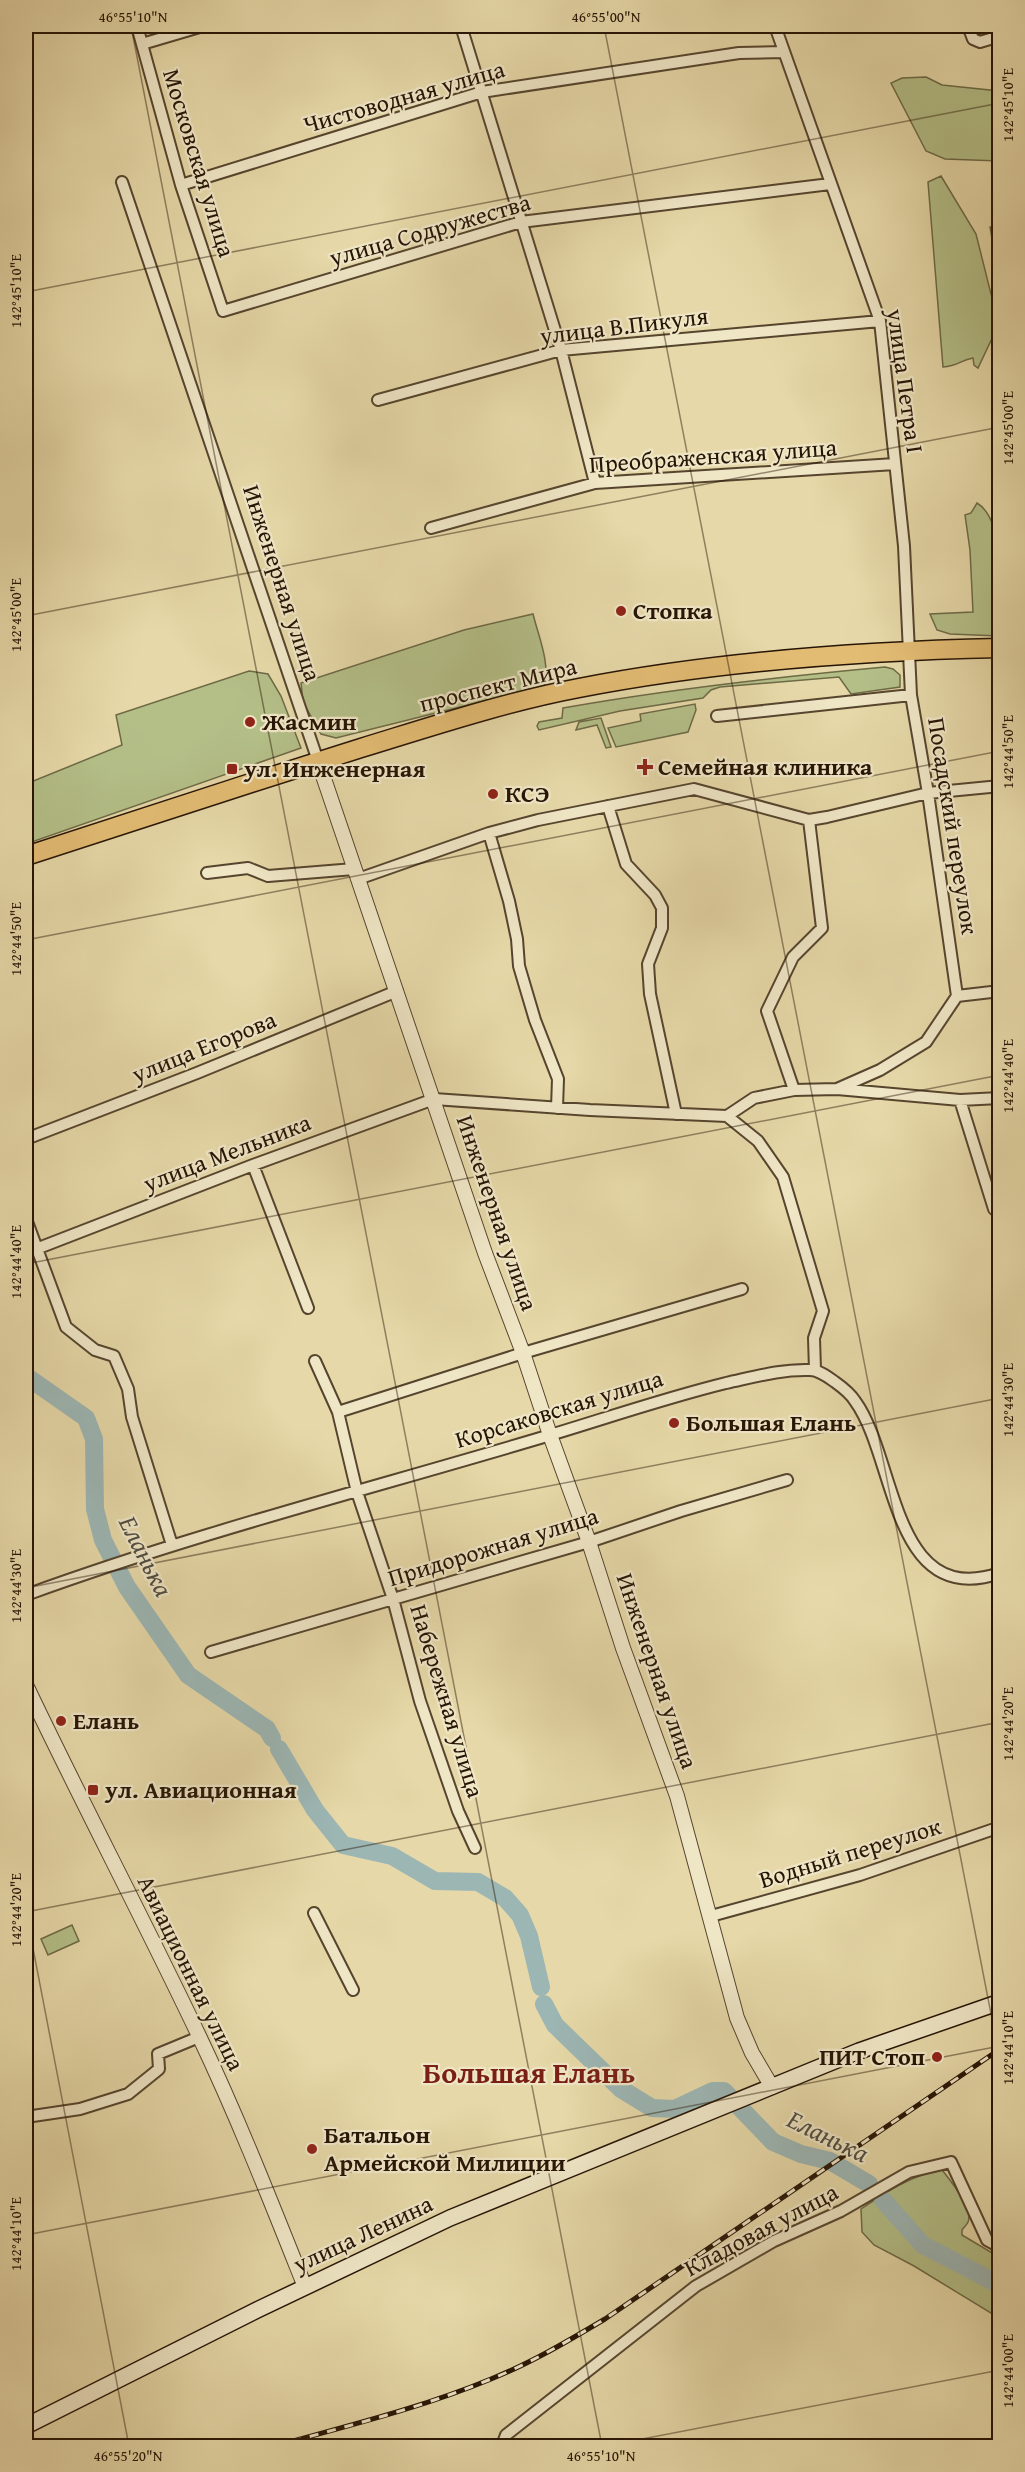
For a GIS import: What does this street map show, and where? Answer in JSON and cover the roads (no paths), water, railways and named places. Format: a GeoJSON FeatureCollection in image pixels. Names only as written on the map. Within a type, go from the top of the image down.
{"type":"FeatureCollection","features":[{"type":"Feature","properties":{"kind":"main road","name":"проспект Мира"},"geometry":{"type":"LineString","coordinates":[[26,856],[479,711],[577,688],[650,675],[789,658],[908,650],[999,648]]}},
{"type":"Feature","properties":{"kind":"main road","name":"улица Ленина"},"geometry":{"type":"LineString","coordinates":[[26,2426],[305,2287],[450,2218],[859,2051],[999,2002]]}},
{"type":"Feature","properties":{"kind":"street","name":"Московская улица"},"geometry":{"type":"LineString","coordinates":[[137,26],[181,185],[223,311]]}},
{"type":"Feature","properties":{"kind":"street"},"geometry":{"type":"LineString","coordinates":[[142,44],[203,26]]}},
{"type":"Feature","properties":{"kind":"street"},"geometry":{"type":"LineString","coordinates":[[461,26],[561,350],[594,483]]}},
{"type":"Feature","properties":{"kind":"street","name":"улица Петра I"},"geometry":{"type":"LineString","coordinates":[[774,26],[880,321],[904,546],[908,650]]}},
{"type":"Feature","properties":{"kind":"street"},"geometry":{"type":"LineString","coordinates":[[968,26],[973,39],[980,42],[999,36]]}},
{"type":"Feature","properties":{"kind":"street","name":"Чистоводная улица"},"geometry":{"type":"LineString","coordinates":[[181,185],[482,92],[739,53],[784,52]]}},
{"type":"Feature","properties":{"kind":"street","name":"Инженерная улица"},"geometry":{"type":"LineString","coordinates":[[122,182],[178,353],[217,460],[485,1253],[523,1353],[550,1436],[589,1542],[623,1648],[677,1796],[737,2018],[752,2053],[772,2087]]}},
{"type":"Feature","properties":{"kind":"street","name":"улица Содружества"},"geometry":{"type":"LineString","coordinates":[[223,311],[521,222],[830,184]]}},
{"type":"Feature","properties":{"kind":"street","name":"улица В.Пикуля"},"geometry":{"type":"LineString","coordinates":[[378,400],[561,350],[880,321]]}},
{"type":"Feature","properties":{"kind":"street","name":"Преображенская улица"},"geometry":{"type":"LineString","coordinates":[[431,528],[594,483],[895,464]]}},
{"type":"Feature","properties":{"kind":"street","name":"Посадский переулок"},"geometry":{"type":"LineString","coordinates":[[908,650],[911,695],[928,793],[957,996]]}},
{"type":"Feature","properties":{"kind":"street"},"geometry":{"type":"LineString","coordinates":[[717,716],[911,695]]}},
{"type":"Feature","properties":{"kind":"street"},"geometry":{"type":"LineString","coordinates":[[207,873],[248,868],[268,876],[356,874],[538,820],[694,789],[809,820],[928,793],[999,786]]}},
{"type":"Feature","properties":{"kind":"street"},"geometry":{"type":"LineString","coordinates":[[608,806],[626,864],[655,895],[662,908],[662,928],[648,964],[651,994],[676,1114]]}},
{"type":"Feature","properties":{"kind":"street"},"geometry":{"type":"LineString","coordinates":[[794,1090],[767,1011],[793,957],[822,928],[809,820]]}},
{"type":"Feature","properties":{"kind":"street"},"geometry":{"type":"LineString","coordinates":[[489,833],[509,901],[517,939],[519,966],[535,1020],[558,1079],[557,1108]]}},
{"type":"Feature","properties":{"kind":"street"},"geometry":{"type":"LineString","coordinates":[[837,1089],[880,1070],[926,1042],[957,996],[999,991]]}},
{"type":"Feature","properties":{"kind":"street","name":"улица Егорова"},"geometry":{"type":"LineString","coordinates":[[26,1139],[397,992]]}},
{"type":"Feature","properties":{"kind":"street"},"geometry":{"type":"LineString","coordinates":[[434,1099],[557,1108],[727,1116],[754,1098],[794,1090],[837,1089],[960,1100],[999,1098]]}},
{"type":"Feature","properties":{"kind":"street","name":"улица Мельника"},"geometry":{"type":"LineString","coordinates":[[36,1249],[253,1165],[434,1099]]}},
{"type":"Feature","properties":{"kind":"street"},"geometry":{"type":"LineString","coordinates":[[960,1100],[997,1209]]}},
{"type":"Feature","properties":{"kind":"street"},"geometry":{"type":"LineString","coordinates":[[727,1116],[758,1141],[783,1178],[823,1311],[814,1338],[814,1370],[838,1384],[856,1402],[904,1526],[917,1550],[934,1568],[955,1578],[976,1580],[999,1573]]}},
{"type":"Feature","properties":{"kind":"street"},"geometry":{"type":"LineString","coordinates":[[253,1165],[308,1308]]}},
{"type":"Feature","properties":{"kind":"street"},"geometry":{"type":"LineString","coordinates":[[26,1219],[66,1327],[95,1350],[114,1356],[128,1389],[132,1418],[172,1545]]}},
{"type":"Feature","properties":{"kind":"street"},"geometry":{"type":"LineString","coordinates":[[338,1412],[523,1353],[742,1289]]}},
{"type":"Feature","properties":{"kind":"street","name":"Набережная улица"},"geometry":{"type":"LineString","coordinates":[[315,1361],[338,1412],[357,1492],[393,1599],[420,1701],[458,1811],[475,1848]]}},
{"type":"Feature","properties":{"kind":"street","name":"Корсаковская улица"},"geometry":{"type":"LineString","coordinates":[[26,1595],[83,1573],[156,1552],[172,1545],[550,1436],[667,1397],[777,1372],[814,1370]]}},
{"type":"Feature","properties":{"kind":"street","name":"Придорожная улица"},"geometry":{"type":"LineString","coordinates":[[211,1652],[589,1542],[681,1510],[787,1480]]}},
{"type":"Feature","properties":{"kind":"street","name":"Авиационная улица"},"geometry":{"type":"LineString","coordinates":[[26,1685],[67,1773],[199,2037],[257,2167],[305,2287]]}},
{"type":"Feature","properties":{"kind":"street","name":"Водный переулок"},"geometry":{"type":"LineString","coordinates":[[711,1916],[860,1875],[999,1827]]}},
{"type":"Feature","properties":{"kind":"street"},"geometry":{"type":"LineString","coordinates":[[314,1913],[353,1990]]}},
{"type":"Feature","properties":{"kind":"street"},"geometry":{"type":"LineString","coordinates":[[26,2117],[80,2109],[128,2094],[159,2069],[158,2054],[199,2037]]}},
{"type":"Feature","properties":{"kind":"street","name":"Кладовая улица"},"geometry":{"type":"LineString","coordinates":[[501,2446],[506,2435],[696,2286],[774,2241],[841,2211],[909,2172],[951,2162],[987,2240],[999,2247]]}},
{"type":"Feature","properties":{"kind":"waterway","name":"Еланька"},"geometry":{"type":"LineString","coordinates":[[26,1376],[86,1418],[94,1439],[95,1509],[103,1540],[127,1587],[188,1675],[267,1729],[272,1738]]}},
{"type":"Feature","properties":{"kind":"waterway","name":"Еланька"},"geometry":{"type":"LineString","coordinates":[[279,1749],[315,1810],[343,1845],[392,1856],[435,1881],[478,1882],[505,1898],[520,1915],[529,1936],[541,1987]]}},
{"type":"Feature","properties":{"kind":"waterway","name":"Еланька"},"geometry":{"type":"LineString","coordinates":[[544,2004],[555,2025],[621,2089],[652,2108],[675,2109],[713,2091],[724,2091],[773,2142],[801,2154],[830,2161],[869,2184]]}},
{"type":"Feature","properties":{"kind":"waterway","name":"Еланька"},"geometry":{"type":"LineString","coordinates":[[883,2200],[923,2245],[1000,2285]]}},
{"type":"Feature","properties":{"kind":"railway"},"geometry":{"type":"LineString","coordinates":[[275,2446],[438,2399],[506,2373],[549,2351],[605,2319],[1000,2049]]}},
{"type":"Feature","properties":{"kind":"place","name":"Стопка"},"geometry":{"type":"Point","coordinates":[621,611]}},
{"type":"Feature","properties":{"kind":"place","name":"Жасмин"},"geometry":{"type":"Point","coordinates":[250,722]}},
{"type":"Feature","properties":{"kind":"place","name":"Семейная клиника"},"geometry":{"type":"Point","coordinates":[645,767]}},
{"type":"Feature","properties":{"kind":"place","name":"ул. Инженерная"},"geometry":{"type":"Point","coordinates":[232,769]}},
{"type":"Feature","properties":{"kind":"place","name":"КСЭ"},"geometry":{"type":"Point","coordinates":[493,794]}},
{"type":"Feature","properties":{"kind":"place","name":"Большая Елань"},"geometry":{"type":"Point","coordinates":[674,1423]}},
{"type":"Feature","properties":{"kind":"place","name":"Елань"},"geometry":{"type":"Point","coordinates":[61,1721]}},
{"type":"Feature","properties":{"kind":"place","name":"ул. Авиационная"},"geometry":{"type":"Point","coordinates":[93,1790]}},
{"type":"Feature","properties":{"kind":"place","name":"ПИТ Стоп"},"geometry":{"type":"Point","coordinates":[937,2057]}},
{"type":"Feature","properties":{"kind":"place","name":"Батальон Армейской Милиции"},"geometry":{"type":"Point","coordinates":[312,2149]}},
{"type":"Feature","properties":{"kind":"district","name":"Большая Елань"},"geometry":{"type":"Point","coordinates":[529,2073]}}]}
